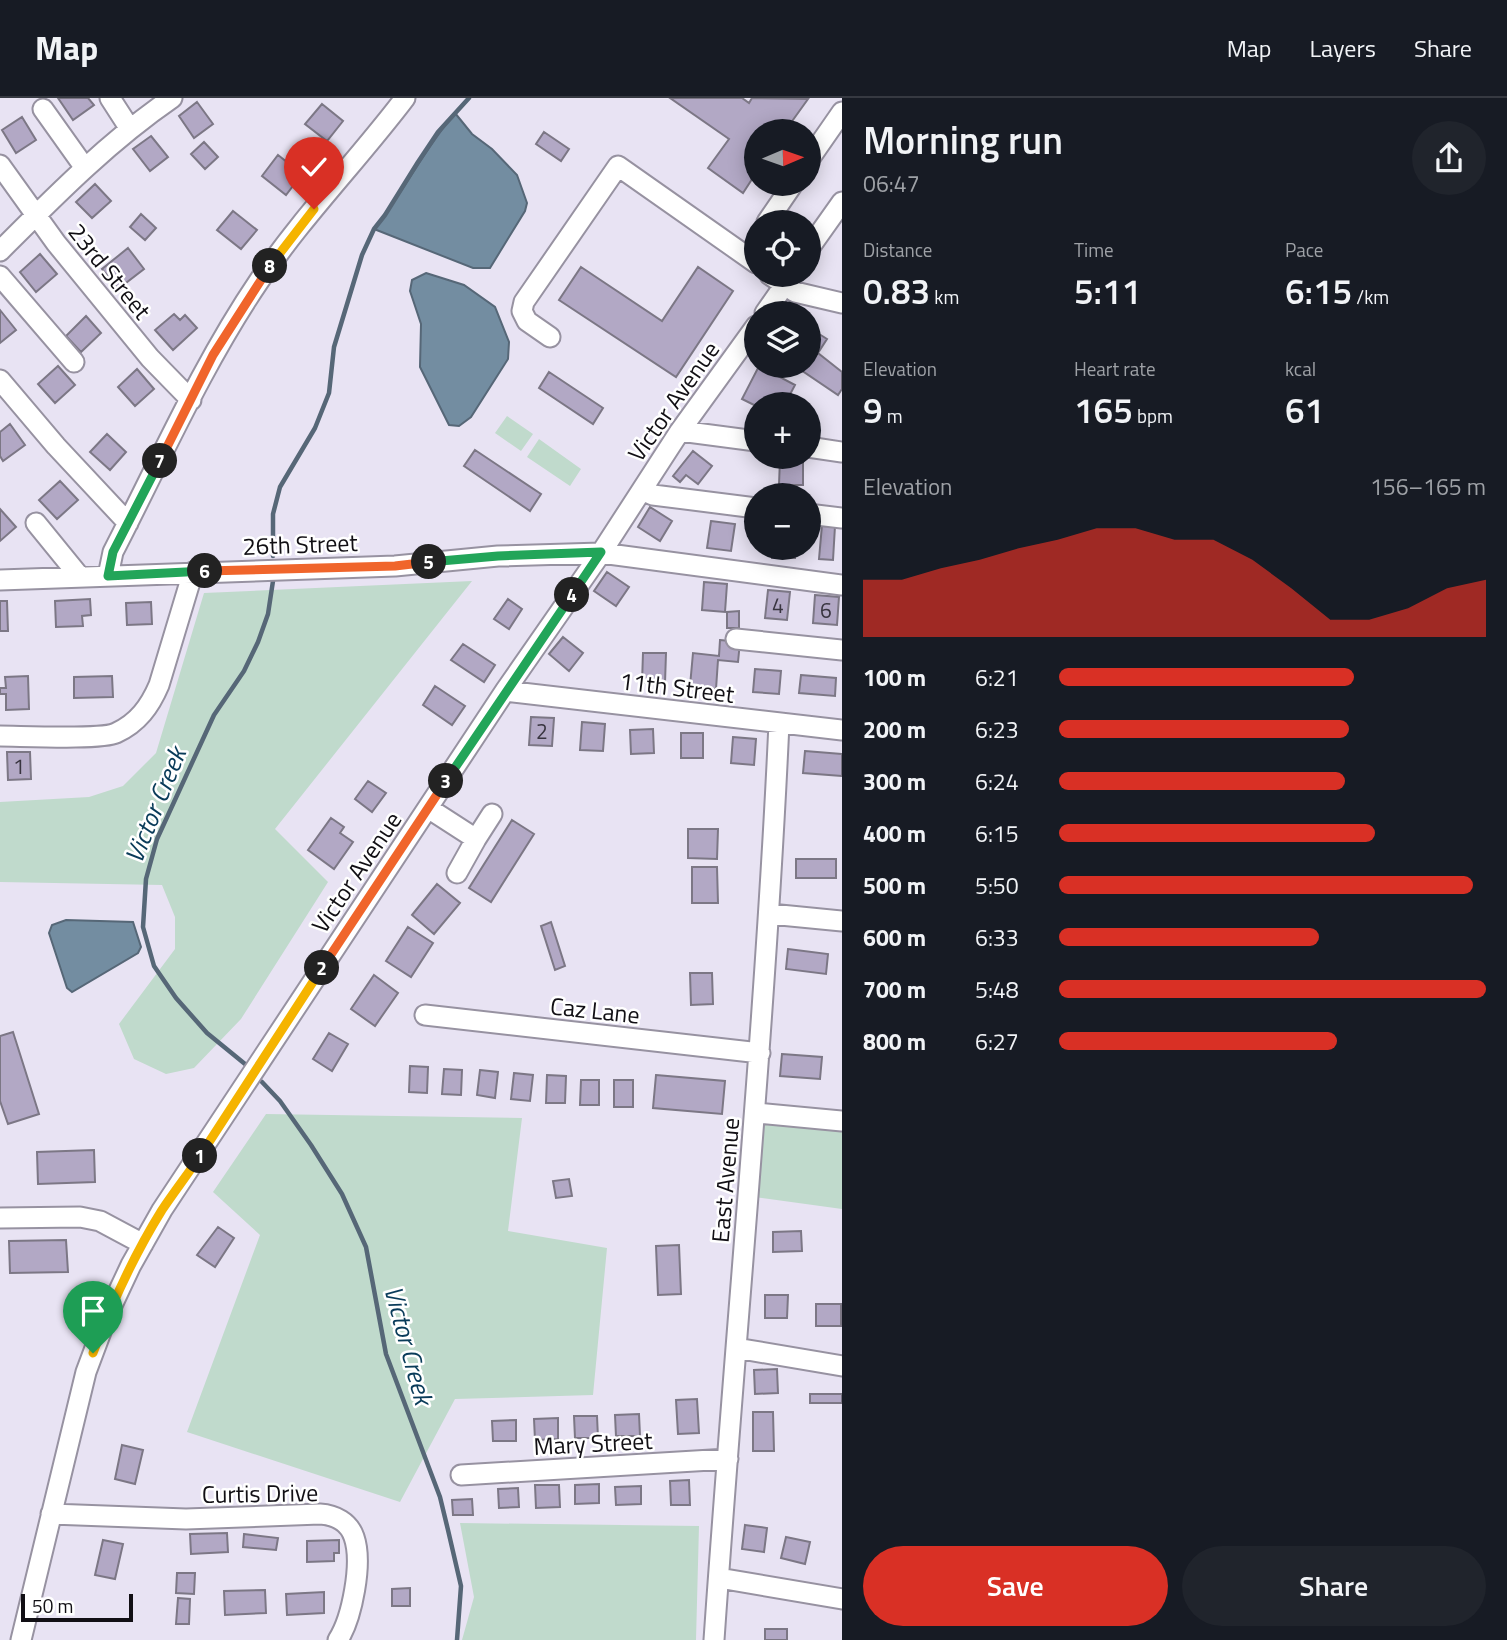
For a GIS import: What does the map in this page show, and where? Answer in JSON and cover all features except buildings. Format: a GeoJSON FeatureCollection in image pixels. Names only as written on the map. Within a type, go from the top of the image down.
{"type":"FeatureCollection","features":[{"type":"Feature","properties":{"kind":"street"},"geometry":{"type":"LineString","coordinates":[[110,98],[130,129]]}},
{"type":"Feature","properties":{"kind":"street"},"geometry":{"type":"LineString","coordinates":[[0,251],[85,168],[130,129],[172,98]]}},
{"type":"Feature","properties":{"kind":"street"},"geometry":{"type":"LineString","coordinates":[[108,576],[113,552],[213,355],[260,279],[293,234],[405,98]]}},
{"type":"Feature","properties":{"kind":"street"},"geometry":{"type":"LineString","coordinates":[[43,108],[85,168]]}},
{"type":"Feature","properties":{"kind":"street"},"geometry":{"type":"LineString","coordinates":[[821,142],[842,112]]}},
{"type":"Feature","properties":{"kind":"street","name":"23rd Street"},"geometry":{"type":"LineString","coordinates":[[0,166],[35,216],[150,358],[191,400]]}},
{"type":"Feature","properties":{"kind":"street"},"geometry":{"type":"LineString","coordinates":[[550,337],[527,321],[522,311],[524,302],[618,166],[744,247]]}},
{"type":"Feature","properties":{"kind":"street"},"geometry":{"type":"LineString","coordinates":[[821,232],[842,202]]}},
{"type":"Feature","properties":{"kind":"street"},"geometry":{"type":"LineString","coordinates":[[0,276],[74,362]]}},
{"type":"Feature","properties":{"kind":"street"},"geometry":{"type":"LineString","coordinates":[[790,287],[795,292],[842,303]]}},
{"type":"Feature","properties":{"kind":"street","name":"Victor Avenue"},"geometry":{"type":"LineString","coordinates":[[21,1640],[86,1372],[107,1316],[143,1244],[162,1210],[506,691],[680,431],[744,343]]}},
{"type":"Feature","properties":{"kind":"street"},"geometry":{"type":"LineString","coordinates":[[0,380],[56,446],[128,523]]}},
{"type":"Feature","properties":{"kind":"street"},"geometry":{"type":"LineString","coordinates":[[680,431],[744,439]]}},
{"type":"Feature","properties":{"kind":"street"},"geometry":{"type":"LineString","coordinates":[[821,449],[842,452]]}},
{"type":"Feature","properties":{"kind":"street"},"geometry":{"type":"LineString","coordinates":[[642,490],[653,495],[744,506]]}},
{"type":"Feature","properties":{"kind":"street"},"geometry":{"type":"LineString","coordinates":[[821,516],[842,518]]}},
{"type":"Feature","properties":{"kind":"street"},"geometry":{"type":"LineString","coordinates":[[36,523],[80,577]]}},
{"type":"Feature","properties":{"kind":"street","name":"26th Street"},"geometry":{"type":"LineString","coordinates":[[0,580],[395,566],[498,556],[601,552],[842,585]]}},
{"type":"Feature","properties":{"kind":"street"},"geometry":{"type":"LineString","coordinates":[[0,736],[110,735],[131,725],[143,714],[159,685],[193,572]]}},
{"type":"Feature","properties":{"kind":"street"},"geometry":{"type":"LineString","coordinates":[[736,639],[842,650]]}},
{"type":"Feature","properties":{"kind":"street","name":"11th Street"},"geometry":{"type":"LineString","coordinates":[[506,691],[842,730]]}},
{"type":"Feature","properties":{"kind":"street","name":"East Avenue"},"geometry":{"type":"LineString","coordinates":[[714,1640],[756,1114],[770,914],[779,723]]}},
{"type":"Feature","properties":{"kind":"street"},"geometry":{"type":"LineString","coordinates":[[428,808],[476,839]]}},
{"type":"Feature","properties":{"kind":"street"},"geometry":{"type":"LineString","coordinates":[[457,873],[492,814]]}},
{"type":"Feature","properties":{"kind":"street"},"geometry":{"type":"LineString","coordinates":[[770,914],[842,921]]}},
{"type":"Feature","properties":{"kind":"street","name":"Caz Lane"},"geometry":{"type":"LineString","coordinates":[[425,1015],[760,1053]]}},
{"type":"Feature","properties":{"kind":"street"},"geometry":{"type":"LineString","coordinates":[[756,1114],[842,1121]]}},
{"type":"Feature","properties":{"kind":"street"},"geometry":{"type":"LineString","coordinates":[[0,1218],[80,1217],[100,1221],[143,1244]]}},
{"type":"Feature","properties":{"kind":"street"},"geometry":{"type":"LineString","coordinates":[[736,1348],[842,1366]]}},
{"type":"Feature","properties":{"kind":"street","name":"Mary Street"},"geometry":{"type":"LineString","coordinates":[[461,1475],[727,1459]]}},
{"type":"Feature","properties":{"kind":"street","name":"Curtis Drive"},"geometry":{"type":"LineString","coordinates":[[51,1514],[186,1519],[320,1514],[337,1518],[354,1538],[356,1557],[351,1609],[338,1640]]}},
{"type":"Feature","properties":{"kind":"street"},"geometry":{"type":"LineString","coordinates":[[719,1578],[842,1599]]}},
{"type":"Feature","properties":{"kind":"green space"},"geometry":{"type":"Polygon","coordinates":[[[507,416],[533,434],[521,451],[495,433],[507,416]]]}},
{"type":"Feature","properties":{"kind":"green space"},"geometry":{"type":"Polygon","coordinates":[[[539,439],[581,469],[570,486],[527,457],[539,439]]]}},
{"type":"Feature","properties":{"kind":"green space"},"geometry":{"type":"Polygon","coordinates":[[[472,581],[275,829],[328,882],[241,1019],[194,1068],[166,1074],[134,1059],[119,1024],[175,949],[175,917],[162,885],[0,882],[0,802],[89,797],[123,786],[156,753],[204,593],[472,581]]]}},
{"type":"Feature","properties":{"kind":"green space"},"geometry":{"type":"Polygon","coordinates":[[[266,1114],[522,1118],[508,1231],[607,1248],[593,1395],[455,1399],[400,1502],[187,1432],[260,1235],[213,1192],[266,1114]]]}},
{"type":"Feature","properties":{"kind":"green space"},"geometry":{"type":"Polygon","coordinates":[[[761,1122],[842,1131],[842,1209],[754,1197],[761,1122]]]}},
{"type":"Feature","properties":{"kind":"green space"},"geometry":{"type":"Polygon","coordinates":[[[460,1523],[699,1526],[696,1640],[462,1640],[474,1597],[460,1523]]]}},
{"type":"Feature","properties":{"kind":"water"},"geometry":{"type":"Polygon","coordinates":[[[455,113],[472,134],[492,149],[517,175],[527,203],[525,211],[490,268],[473,268],[374,229],[455,113]]]}},
{"type":"Feature","properties":{"kind":"water"},"geometry":{"type":"Polygon","coordinates":[[[426,273],[464,285],[495,307],[509,342],[508,359],[471,417],[459,426],[449,425],[420,367],[421,324],[410,291],[412,280],[426,273]]]}},
{"type":"Feature","properties":{"kind":"water"},"geometry":{"type":"Polygon","coordinates":[[[66,920],[133,922],[141,947],[138,953],[72,992],[67,988],[49,933],[52,925],[66,920]]]}},
{"type":"Feature","properties":{"kind":"waterway","name":"Victor Creek"},"geometry":{"type":"LineString","coordinates":[[273,556],[273,514],[280,487],[315,428],[329,393],[334,347],[362,255],[374,229],[438,132],[469,98]]}},
{"type":"Feature","properties":{"kind":"waterway","name":"Victor Creek"},"geometry":{"type":"LineString","coordinates":[[245,1064],[207,1033],[176,998],[154,966],[143,927],[146,879],[157,839],[214,715],[244,671],[258,642],[268,614],[273,581]]}},
{"type":"Feature","properties":{"kind":"waterway","name":"Victor Creek"},"geometry":{"type":"LineString","coordinates":[[262,1082],[280,1101],[342,1194],[366,1247],[386,1354],[440,1497],[461,1586],[457,1640]]}},
{"type":"Feature","properties":{"kind":"route"},"geometry":{"type":"LineString","coordinates":[[93,1353],[132,1262],[162,1210],[601,552],[498,556],[395,566],[108,576],[113,552],[213,355],[260,279],[314,209]]}}]}
